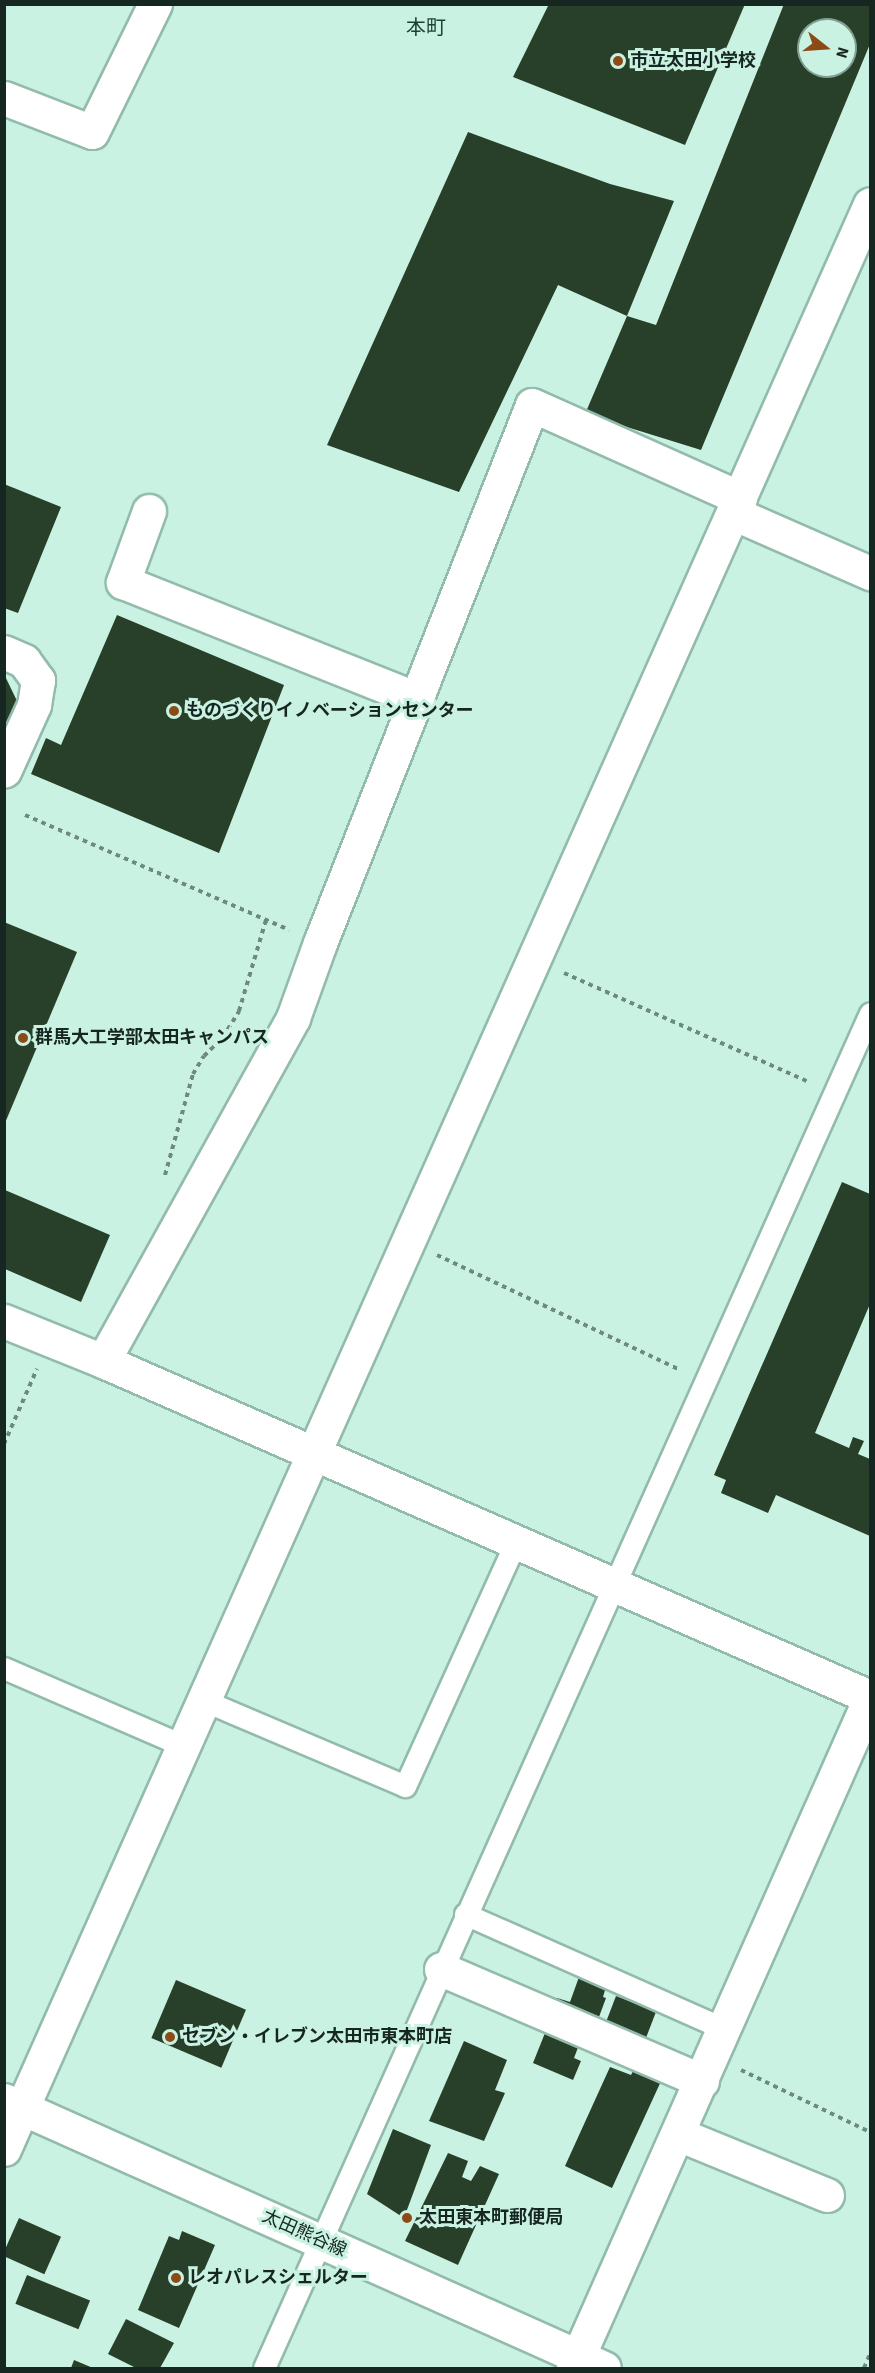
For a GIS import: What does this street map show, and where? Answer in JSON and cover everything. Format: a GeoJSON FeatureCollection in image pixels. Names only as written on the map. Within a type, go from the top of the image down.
{"type":"FeatureCollection","features":[{"type":"Feature","properties":{"kind":"street"},"geometry":{"type":"LineString","coordinates":[[4,98],[92,132],[155,4]]}},
{"type":"Feature","properties":{"kind":"street"},"geometry":{"type":"LineString","coordinates":[[4,2149],[14,2104],[205,1701],[870,204]]}},
{"type":"Feature","properties":{"kind":"street"},"geometry":{"type":"LineString","coordinates":[[103,1361],[293,1018],[320,943],[532,405],[870,573]]}},
{"type":"Feature","properties":{"kind":"street"},"geometry":{"type":"LineString","coordinates":[[149,512],[123,582],[417,699]]}},
{"type":"Feature","properties":{"kind":"street"},"geometry":{"type":"LineString","coordinates":[[4,652],[24,661],[38,680],[34,705],[4,771]]}},
{"type":"Feature","properties":{"kind":"street"},"geometry":{"type":"LineString","coordinates":[[4,1321],[103,1361],[314,1456],[870,1698],[678,2134],[585,2365]]}},
{"type":"Feature","properties":{"kind":"street"},"geometry":{"type":"LineString","coordinates":[[441,1969],[713,2055]]}},
{"type":"Feature","properties":{"kind":"street","name":"太田熊谷線"},"geometry":{"type":"LineString","coordinates":[[14,2104],[320,2241],[585,2365]]}},
{"type":"Feature","properties":{"kind":"street"},"geometry":{"type":"LineString","coordinates":[[678,2134],[827,2195]]}},
{"type":"Feature","properties":{"kind":"lane"},"geometry":{"type":"LineString","coordinates":[[264,2368],[465,1914],[870,1013]]}},
{"type":"Feature","properties":{"kind":"lane"},"geometry":{"type":"LineString","coordinates":[[205,1701],[405,1786],[515,1543]]}},
{"type":"Feature","properties":{"kind":"lane"},"geometry":{"type":"LineString","coordinates":[[4,1668],[184,1746]]}},
{"type":"Feature","properties":{"kind":"lane"},"geometry":{"type":"LineString","coordinates":[[465,1914],[713,2055]]}},
{"type":"Feature","properties":{"kind":"path"},"geometry":{"type":"LineString","coordinates":[[26,815],[320,943]]}},
{"type":"Feature","properties":{"kind":"path"},"geometry":{"type":"LineString","coordinates":[[161,1183],[193,1074],[204,1056],[223,1037],[239,1011],[266,920]]}},
{"type":"Feature","properties":{"kind":"path"},"geometry":{"type":"LineString","coordinates":[[535,960],[834,1093]]}},
{"type":"Feature","properties":{"kind":"path"},"geometry":{"type":"LineString","coordinates":[[410,1241],[705,1382]]}},
{"type":"Feature","properties":{"kind":"path"},"geometry":{"type":"LineString","coordinates":[[4,1444],[50,1338]]}},
{"type":"Feature","properties":{"kind":"path"},"geometry":{"type":"LineString","coordinates":[[713,2055],[870,2132]]}},
{"type":"Feature","properties":{"kind":"path"},"geometry":{"type":"LineString","coordinates":[[864,2368],[870,2354]]}},
{"type":"Feature","properties":{"kind":"building"},"geometry":{"type":"Polygon","coordinates":[[[549,4],[745,4],[685,145],[513,77],[549,4]]]}},
{"type":"Feature","properties":{"kind":"building"},"geometry":{"type":"Polygon","coordinates":[[[784,4],[870,4],[870,44],[857,75],[857,18],[797,18],[797,78],[856,78],[701,450],[585,414],[627,316],[656,325],[784,4]]]}},
{"type":"Feature","properties":{"kind":"building"},"geometry":{"type":"Polygon","coordinates":[[[468,132],[610,184],[674,201],[627,316],[558,285],[459,492],[327,445],[468,132]]]}},
{"type":"Feature","properties":{"kind":"building"},"geometry":{"type":"Polygon","coordinates":[[[4,484],[61,507],[18,613],[4,608],[4,484]]]}},
{"type":"Feature","properties":{"kind":"building","name":"ものづくりイノベーションセンター"},"geometry":{"type":"Polygon","coordinates":[[[117,615],[284,685],[219,853],[31,774],[46,738],[61,745],[117,615]]]}},
{"type":"Feature","properties":{"kind":"building"},"geometry":{"type":"Polygon","coordinates":[[[4,674],[18,703],[4,737],[4,674]]]}},
{"type":"Feature","properties":{"kind":"building","name":"群馬大工学部太田キャンパス"},"geometry":{"type":"Polygon","coordinates":[[[4,922],[77,952],[5,1123],[4,1123],[4,922]]]}},
{"type":"Feature","properties":{"kind":"building"},"geometry":{"type":"Polygon","coordinates":[[[842,1182],[870,1194],[870,1304],[815,1433],[849,1448],[853,1437],[864,1441],[858,1454],[870,1459],[870,1536],[776,1495],[768,1513],[721,1493],[726,1480],[714,1475],[842,1182]]]}},
{"type":"Feature","properties":{"kind":"building"},"geometry":{"type":"Polygon","coordinates":[[[5,1190],[110,1235],[81,1302],[5,1269],[5,1190]]]}},
{"type":"Feature","properties":{"kind":"building"},"geometry":{"type":"Polygon","coordinates":[[[579,1977],[606,1987],[603,1997],[606,1998],[596,2025],[553,2009],[557,1998],[570,2002],[579,1977]]]}},
{"type":"Feature","properties":{"kind":"building"},"geometry":{"type":"Polygon","coordinates":[[[176,1980],[246,2010],[221,2068],[151,2038],[176,1980]]]}},
{"type":"Feature","properties":{"kind":"building"},"geometry":{"type":"Polygon","coordinates":[[[616,1996],[656,2011],[642,2048],[602,2032],[616,1996]]]}},
{"type":"Feature","properties":{"kind":"building"},"geometry":{"type":"Polygon","coordinates":[[[549,2023],[582,2037],[574,2058],[581,2061],[573,2080],[533,2063],[549,2023]]]}},
{"type":"Feature","properties":{"kind":"building"},"geometry":{"type":"Polygon","coordinates":[[[464,2041],[507,2060],[495,2090],[505,2093],[484,2141],[429,2121],[464,2041]]]}},
{"type":"Feature","properties":{"kind":"building"},"geometry":{"type":"Polygon","coordinates":[[[610,2067],[631,2075],[635,2067],[662,2079],[612,2188],[565,2166],[610,2067]]]}},
{"type":"Feature","properties":{"kind":"building"},"geometry":{"type":"Polygon","coordinates":[[[393,2129],[431,2145],[404,2218],[367,2194],[393,2129]]]}},
{"type":"Feature","properties":{"kind":"building"},"geometry":{"type":"Polygon","coordinates":[[[448,2153],[468,2161],[462,2177],[471,2181],[480,2166],[499,2174],[458,2265],[405,2241],[448,2153]]]}},
{"type":"Feature","properties":{"kind":"building"},"geometry":{"type":"Polygon","coordinates":[[[19,2218],[61,2237],[44,2274],[4,2256],[19,2218]]]}},
{"type":"Feature","properties":{"kind":"building","name":"レオパレスシェルター"},"geometry":{"type":"Polygon","coordinates":[[[182,2231],[215,2245],[179,2328],[138,2310],[169,2236],[179,2240],[182,2231]]]}},
{"type":"Feature","properties":{"kind":"building"},"geometry":{"type":"Polygon","coordinates":[[[27,2275],[90,2300],[78,2329],[15,2304],[27,2275]]]}},
{"type":"Feature","properties":{"kind":"building"},"geometry":{"type":"Polygon","coordinates":[[[126,2319],[174,2343],[160,2368],[136,2368],[108,2354],[126,2319]]]}},
{"type":"Feature","properties":{"kind":"building"},"geometry":{"type":"Polygon","coordinates":[[[74,2360],[93,2368],[71,2368],[74,2360]]]}},
{"type":"Feature","properties":{"kind":"place","name":"市立太田小学校"},"geometry":{"type":"Point","coordinates":[618,61]}},
{"type":"Feature","properties":{"kind":"place","name":"ものづくりイノベーションセンター"},"geometry":{"type":"Point","coordinates":[174,711]}},
{"type":"Feature","properties":{"kind":"place","name":"群馬大工学部太田キャンパス"},"geometry":{"type":"Point","coordinates":[23,1038]}},
{"type":"Feature","properties":{"kind":"place","name":"セブン・イレブン太田市東本町店"},"geometry":{"type":"Point","coordinates":[170,2037]}},
{"type":"Feature","properties":{"kind":"place","name":"太田東本町郵便局"},"geometry":{"type":"Point","coordinates":[407,2218]}},
{"type":"Feature","properties":{"kind":"place","name":"レオパレスシェルター"},"geometry":{"type":"Point","coordinates":[176,2278]}},
{"type":"Feature","properties":{"kind":"district","name":"本町"},"geometry":{"type":"Point","coordinates":[426,28]}}]}
